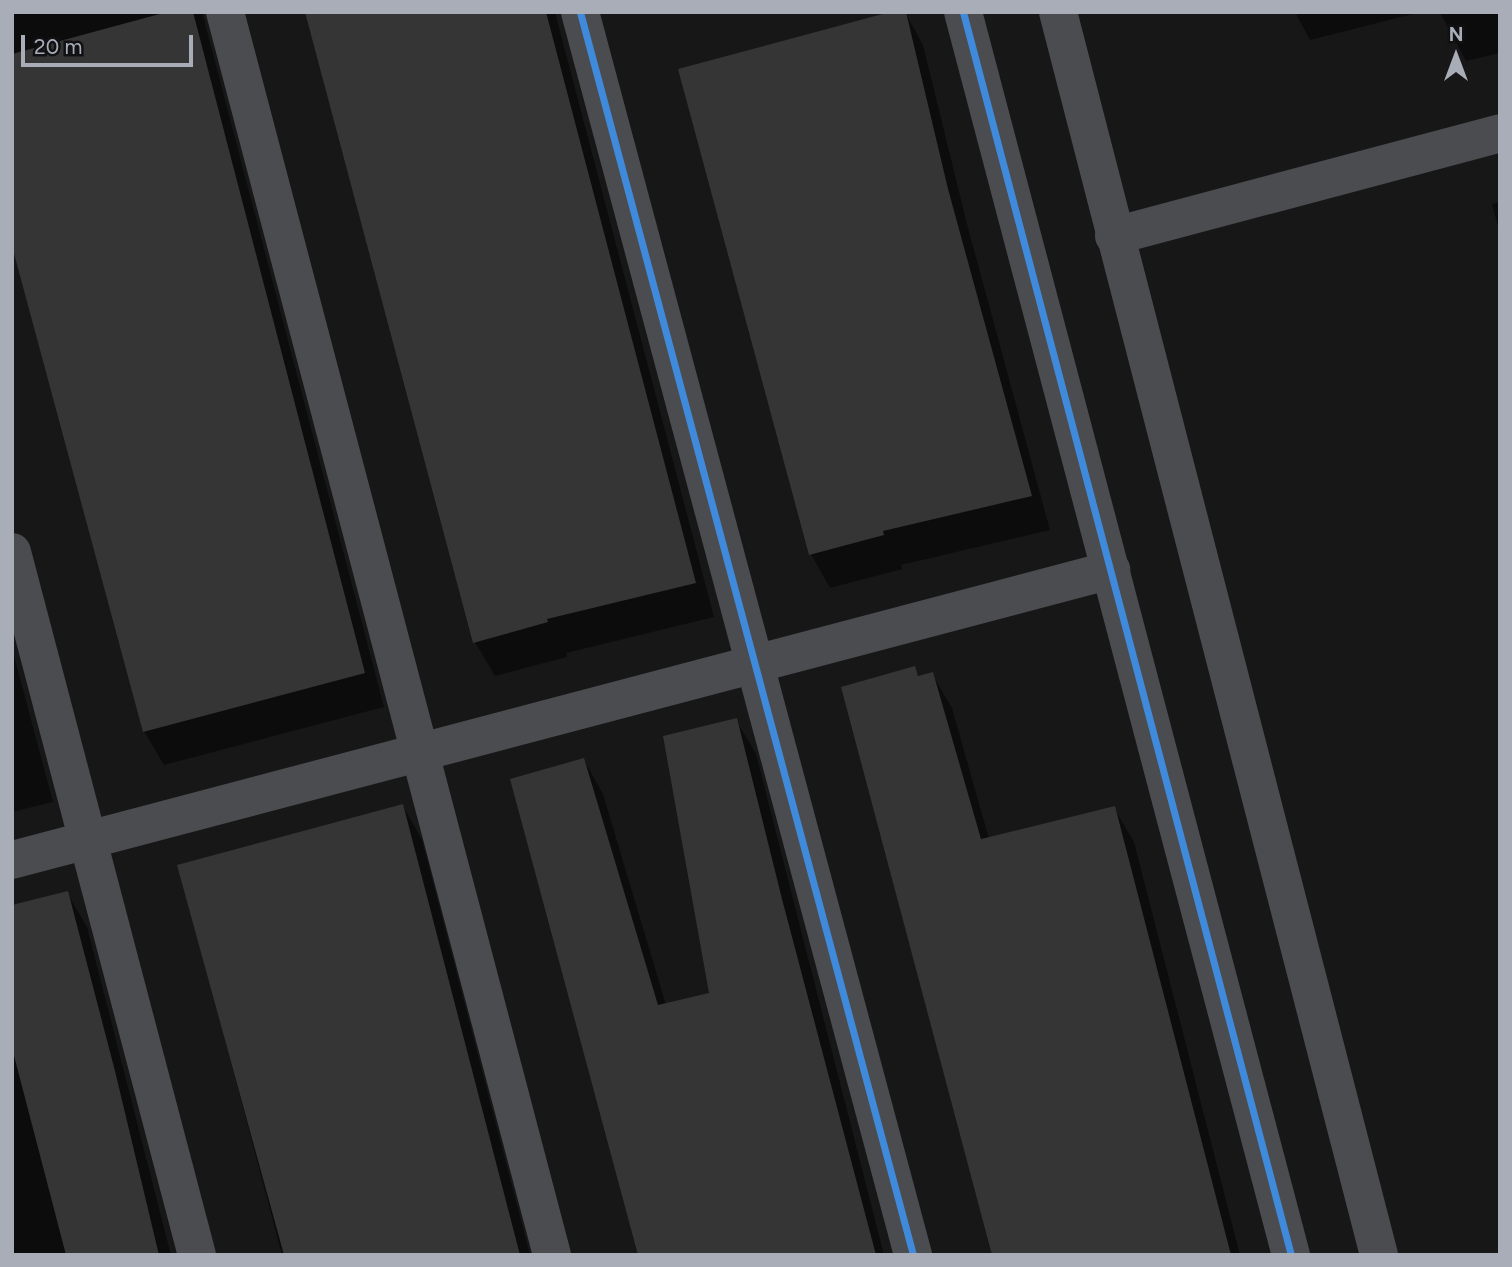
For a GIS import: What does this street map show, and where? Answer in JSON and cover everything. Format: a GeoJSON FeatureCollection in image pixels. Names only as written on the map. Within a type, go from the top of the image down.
{"type":"FeatureCollection","features":[{"type":"Feature","properties":{"kind":"street"},"geometry":{"type":"LineString","coordinates":[[225,12],[552,1255]]}},
{"type":"Feature","properties":{"kind":"street"},"geometry":{"type":"LineString","coordinates":[[580,12],[757,664],[913,1255]]}},
{"type":"Feature","properties":{"kind":"street"},"geometry":{"type":"LineString","coordinates":[[963,12],[1291,1255]]}},
{"type":"Feature","properties":{"kind":"street"},"geometry":{"type":"LineString","coordinates":[[1058,12],[1379,1255]]}},
{"type":"Feature","properties":{"kind":"street"},"geometry":{"type":"LineString","coordinates":[[1114,236],[1500,134]]}},
{"type":"Feature","properties":{"kind":"street"},"geometry":{"type":"LineString","coordinates":[[12,552],[91,839],[197,1255]]}},
{"type":"Feature","properties":{"kind":"street"},"geometry":{"type":"LineString","coordinates":[[12,860],[1111,570]]}},
{"type":"Feature","properties":{"kind":"building"},"geometry":{"type":"Polygon","coordinates":[[[167,12],[193,12],[365,673],[143,732],[12,246],[12,54],[167,12]]]}},
{"type":"Feature","properties":{"kind":"building"},"geometry":{"type":"Polygon","coordinates":[[[305,12],[546,12],[696,583],[547,619],[548,622],[473,643],[305,12]]]}},
{"type":"Feature","properties":{"kind":"building"},"geometry":{"type":"Polygon","coordinates":[[[890,12],[906,12],[948,189],[1032,496],[883,531],[884,535],[809,555],[678,69],[890,12]]]}},
{"type":"Feature","properties":{"kind":"building"},"geometry":{"type":"Polygon","coordinates":[[[915,666],[918,676],[933,672],[981,839],[1115,806],[1231,1255],[992,1255],[841,687],[915,666]]]}},
{"type":"Feature","properties":{"kind":"building"},"geometry":{"type":"Polygon","coordinates":[[[737,718],[876,1255],[638,1255],[510,779],[584,758],[658,1005],[709,993],[663,736],[737,718]]]}},
{"type":"Feature","properties":{"kind":"building"},"geometry":{"type":"Polygon","coordinates":[[[403,804],[520,1255],[284,1255],[177,865],[403,804]]]}},
{"type":"Feature","properties":{"kind":"building"},"geometry":{"type":"Polygon","coordinates":[[[68,891],[159,1255],[66,1255],[12,1048],[12,905],[68,891]]]}},
{"type":"Feature","properties":{"kind":"cycle path"},"geometry":{"type":"LineString","coordinates":[[580,12],[913,1255]]}},
{"type":"Feature","properties":{"kind":"cycle path"},"geometry":{"type":"LineString","coordinates":[[963,12],[1291,1255]]}}]}
